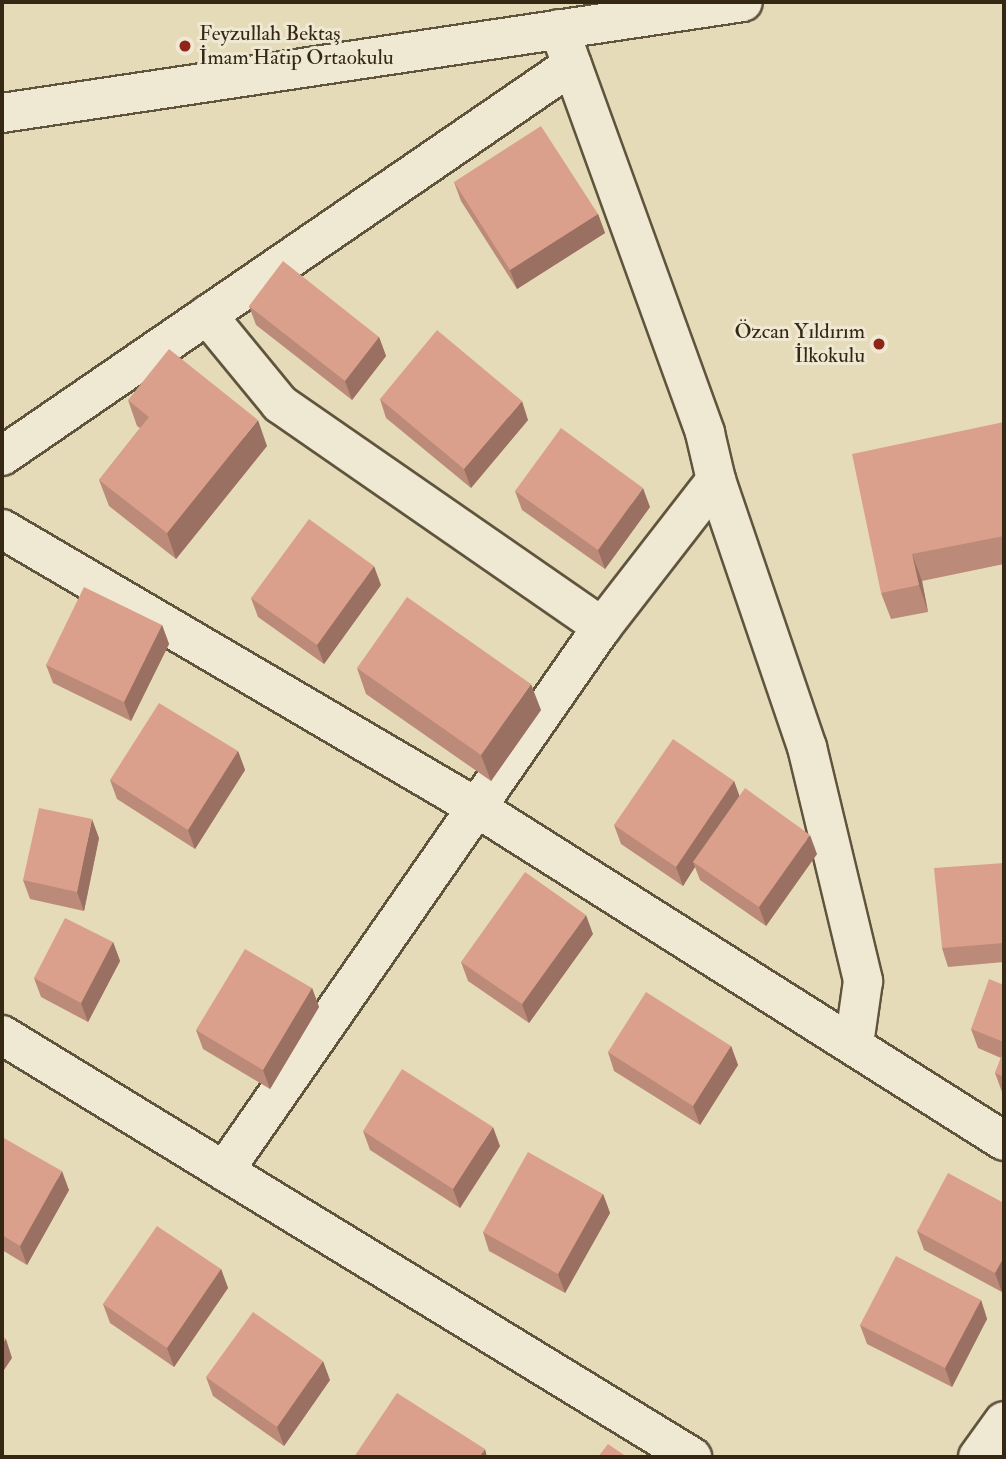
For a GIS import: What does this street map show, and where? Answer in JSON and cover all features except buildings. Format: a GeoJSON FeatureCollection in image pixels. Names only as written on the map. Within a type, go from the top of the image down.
{"type":"FeatureCollection","features":[{"type":"Feature","properties":{"kind":"street"},"geometry":{"type":"LineString","coordinates":[[2,113],[743,2]]}},
{"type":"Feature","properties":{"kind":"street"},"geometry":{"type":"LineString","coordinates":[[559,29],[705,433],[716,480],[807,747],[863,981],[854,1044]]}},
{"type":"Feature","properties":{"kind":"street"},"geometry":{"type":"LineString","coordinates":[[2,456],[572,65]]}},
{"type":"Feature","properties":{"kind":"street"},"geometry":{"type":"LineString","coordinates":[[207,315],[280,404],[602,627]]}},
{"type":"Feature","properties":{"kind":"street"},"geometry":{"type":"LineString","coordinates":[[224,1171],[479,808],[602,627],[716,480]]}},
{"type":"Feature","properties":{"kind":"street"},"geometry":{"type":"LineString","coordinates":[[2,529],[479,808],[1004,1141]]}},
{"type":"Feature","properties":{"kind":"street"},"geometry":{"type":"LineString","coordinates":[[2,1035],[692,1457]]}},
{"type":"Feature","properties":{"kind":"street"},"geometry":{"type":"LineString","coordinates":[[978,1457],[1004,1421]]}},
{"type":"Feature","properties":{"kind":"place","name":"Feyzullah Bektaş İmam Hatip Ortaokulu"},"geometry":{"type":"Point","coordinates":[185,46]}},
{"type":"Feature","properties":{"kind":"place","name":"Özcan Yıldırım İlkokulu"},"geometry":{"type":"Point","coordinates":[879,344]}}]}
